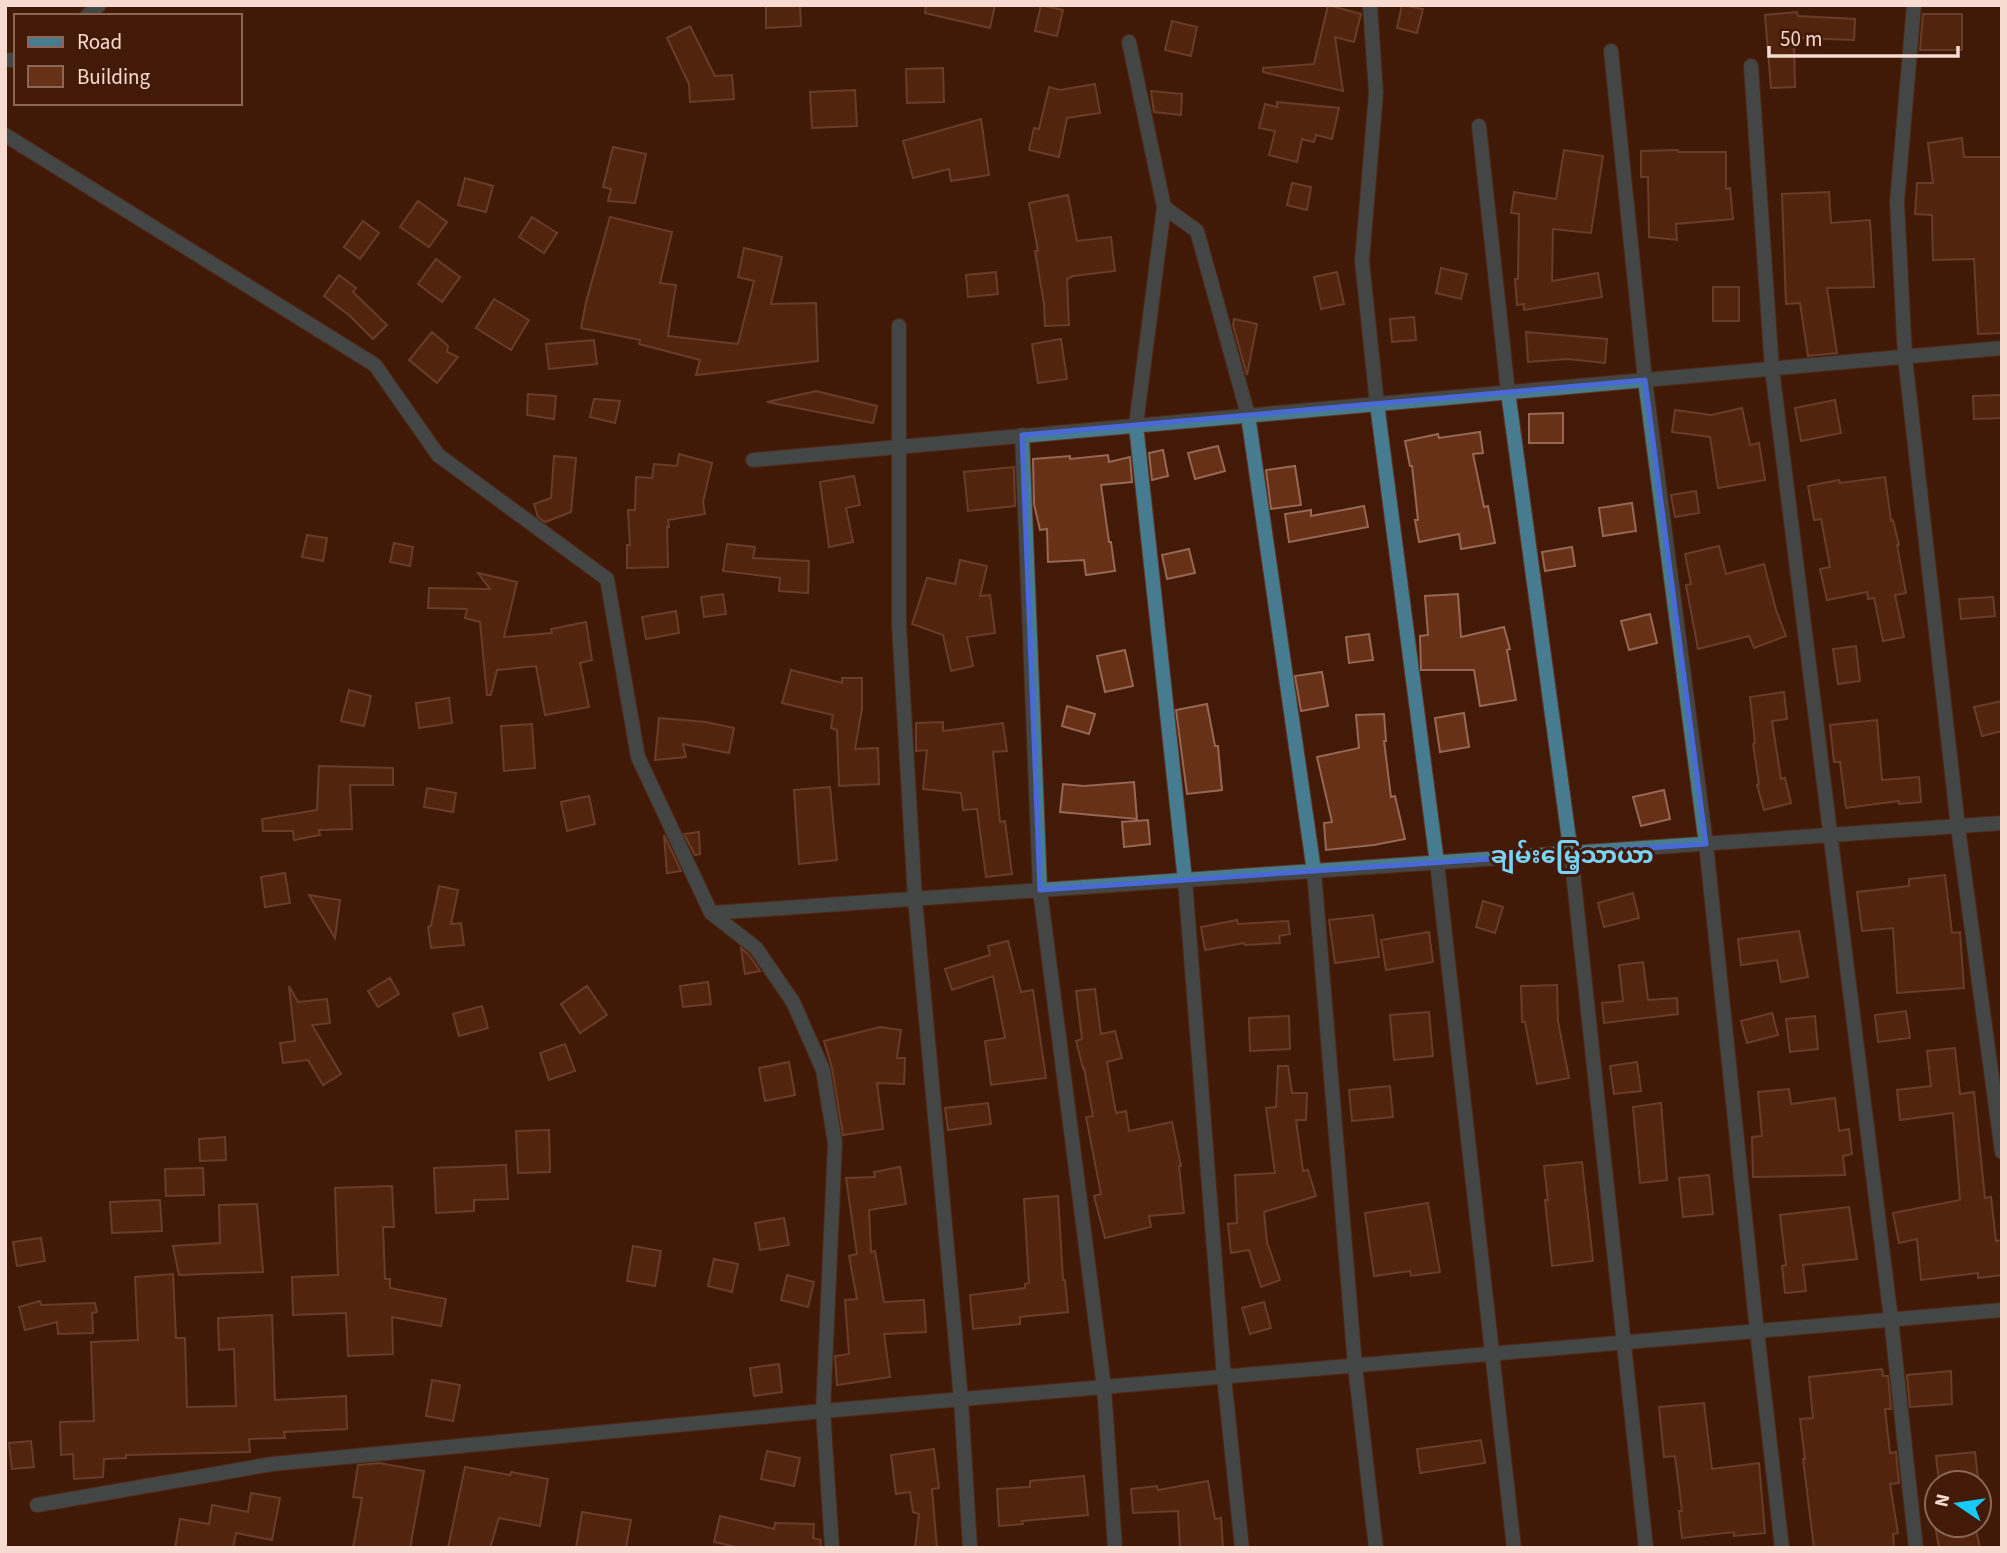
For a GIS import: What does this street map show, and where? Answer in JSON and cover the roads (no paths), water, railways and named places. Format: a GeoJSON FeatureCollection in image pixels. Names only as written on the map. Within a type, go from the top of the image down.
{"type":"FeatureCollection","features":[{"type":"Feature","properties":{"kind":"street"},"geometry":{"type":"LineString","coordinates":[[1370,5],[1376,93],[1362,261],[1377,404],[1437,863],[1514,1548]]}},
{"type":"Feature","properties":{"kind":"street"},"geometry":{"type":"LineString","coordinates":[[1914,5],[1897,202],[1905,357],[1958,827],[2002,1152]]}},
{"type":"Feature","properties":{"kind":"street"},"geometry":{"type":"LineString","coordinates":[[1129,42],[1164,207],[1136,425],[1185,880],[1224,1377],[1241,1548]]}},
{"type":"Feature","properties":{"kind":"street"},"geometry":{"type":"LineString","coordinates":[[1611,51],[1646,380],[1706,844],[1782,1548]]}},
{"type":"Feature","properties":{"kind":"street"},"geometry":{"type":"LineString","coordinates":[[1751,66],[1772,369],[1891,1320],[1916,1548]]}},
{"type":"Feature","properties":{"kind":"street"},"geometry":{"type":"LineString","coordinates":[[1479,127],[1508,392],[1571,854],[1646,1548]]}},
{"type":"Feature","properties":{"kind":"street"},"geometry":{"type":"LineString","coordinates":[[5,135],[374,365],[438,455],[607,579],[638,757],[711,913],[756,948],[793,1002],[823,1070],[835,1143],[823,1411],[832,1548]]}},
{"type":"Feature","properties":{"kind":"street"},"geometry":{"type":"LineString","coordinates":[[1164,207],[1197,231],[1248,415],[1314,872],[1355,1366],[1376,1548]]}},
{"type":"Feature","properties":{"kind":"street"},"geometry":{"type":"LineString","coordinates":[[900,326],[899,625],[915,899],[961,1399],[970,1548]]}},
{"type":"Feature","properties":{"kind":"street"},"geometry":{"type":"LineString","coordinates":[[753,460],[2002,348]]}},
{"type":"Feature","properties":{"kind":"street"},"geometry":{"type":"LineString","coordinates":[[1022,435],[1040,890],[1104,1387],[1115,1548]]}},
{"type":"Feature","properties":{"kind":"street"},"geometry":{"type":"LineString","coordinates":[[711,913],[2002,822]]}},
{"type":"Feature","properties":{"kind":"street"},"geometry":{"type":"LineString","coordinates":[[37,1505],[272,1464],[823,1411],[2002,1310]]}},
{"type":"Feature","properties":{"kind":"district","name":"ချမ်းမြေ့သာယာ"},"geometry":{"type":"Point","coordinates":[1572,855]}}]}
